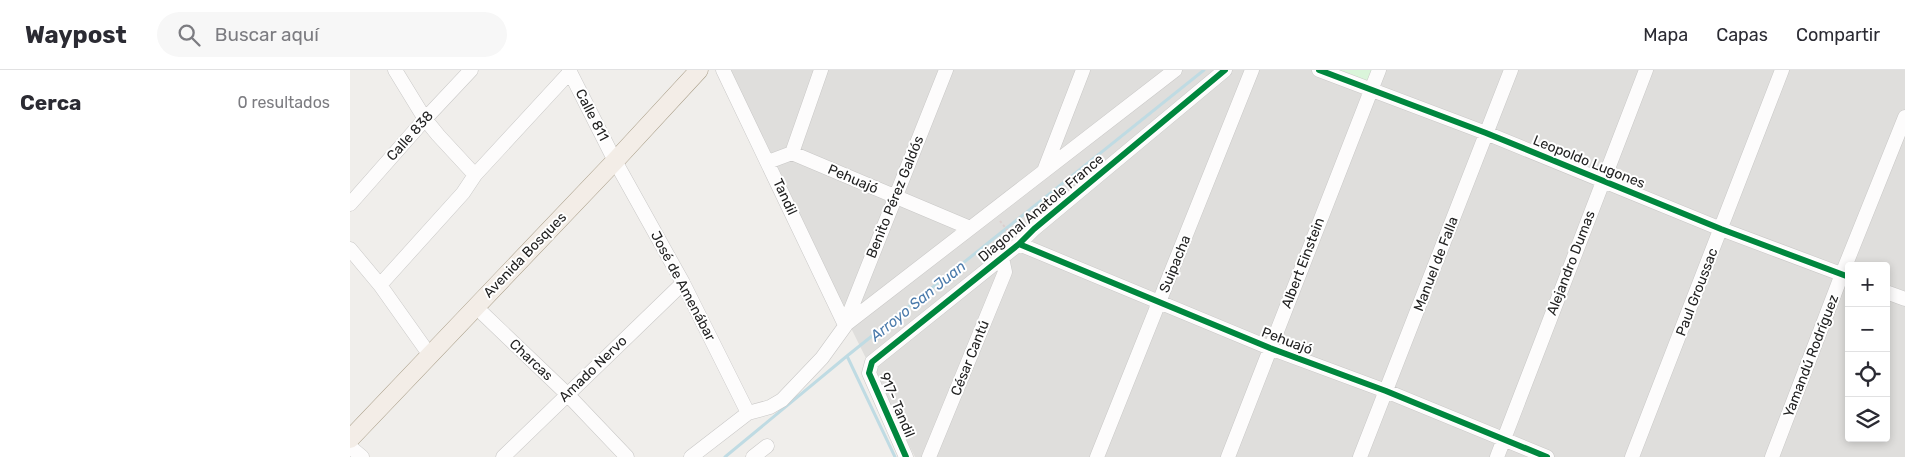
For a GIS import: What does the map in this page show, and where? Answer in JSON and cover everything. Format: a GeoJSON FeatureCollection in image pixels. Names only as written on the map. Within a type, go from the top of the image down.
{"type":"FeatureCollection","features":[{"type":"Feature","properties":{"kind":"main road","name":"Avenida Bosques"},"geometry":{"type":"LineString","coordinates":[[350,439],[615,161],[698,70]]}},
{"type":"Feature","properties":{"kind":"street"},"geometry":{"type":"LineString","coordinates":[[395,70],[425,119],[438,136],[475,175]]}},
{"type":"Feature","properties":{"kind":"street","name":"Calle 838"},"geometry":{"type":"LineString","coordinates":[[350,204],[471,70]]}},
{"type":"Feature","properties":{"kind":"street","name":"Tandil"},"geometry":{"type":"LineString","coordinates":[[723,70],[847,323]]}},
{"type":"Feature","properties":{"kind":"street"},"geometry":{"type":"LineString","coordinates":[[768,162],[792,153],[822,70]]}},
{"type":"Feature","properties":{"kind":"street","name":"Benito Pérez Galdós"},"geometry":{"type":"LineString","coordinates":[[691,457],[748,413],[782,400],[822,358],[847,323],[946,70]]}},
{"type":"Feature","properties":{"kind":"street"},"geometry":{"type":"LineString","coordinates":[[1044,171],[1083,70]]}},
{"type":"Feature","properties":{"kind":"street","name":"Diagonal Anatole France"},"geometry":{"type":"LineString","coordinates":[[847,323],[1175,70]]}},
{"type":"Feature","properties":{"kind":"street","name":"Diagonal Anatole France"},"geometry":{"type":"LineString","coordinates":[[872,362],[1002,258],[1016,240],[1034,229],[1225,70]]}},
{"type":"Feature","properties":{"kind":"street","name":"Suipacha"},"geometry":{"type":"LineString","coordinates":[[1097,457],[1252,70]]}},
{"type":"Feature","properties":{"kind":"street","name":"Leopoldo Lugones"},"geometry":{"type":"LineString","coordinates":[[1319,70],[1486,134],[1721,229],[1845,275]]}},
{"type":"Feature","properties":{"kind":"street","name":"Albert Einstein"},"geometry":{"type":"LineString","coordinates":[[1228,457],[1379,70]]}},
{"type":"Feature","properties":{"kind":"street","name":"Manuel de Falla"},"geometry":{"type":"LineString","coordinates":[[1360,457],[1511,70]]}},
{"type":"Feature","properties":{"kind":"street","name":"Alejandro Dumas"},"geometry":{"type":"LineString","coordinates":[[1497,457],[1646,70]]}},
{"type":"Feature","properties":{"kind":"street","name":"Paul Groussac"},"geometry":{"type":"LineString","coordinates":[[1632,457],[1782,70]]}},
{"type":"Feature","properties":{"kind":"street"},"geometry":{"type":"LineString","coordinates":[[380,285],[463,193],[475,175],[570,71]]}},
{"type":"Feature","properties":{"kind":"street","name":"Calle 811"},"geometry":{"type":"LineString","coordinates":[[570,71],[615,161]]}},
{"type":"Feature","properties":{"kind":"street","name":"Yamandú Rodríguez"},"geometry":{"type":"LineString","coordinates":[[1850,262],[1905,117]]}},
{"type":"Feature","properties":{"kind":"street","name":"Pehuajó"},"geometry":{"type":"LineString","coordinates":[[792,153],[970,228]]}},
{"type":"Feature","properties":{"kind":"street","name":"José de Amenábar"},"geometry":{"type":"LineString","coordinates":[[615,161],[683,283],[748,413]]}},
{"type":"Feature","properties":{"kind":"street","name":"Pehuajó"},"geometry":{"type":"LineString","coordinates":[[1016,240],[1159,303],[1270,348],[1386,391],[1547,457]]}},
{"type":"Feature","properties":{"kind":"street"},"geometry":{"type":"LineString","coordinates":[[350,249],[380,285],[429,354]]}},
{"type":"Feature","properties":{"kind":"street","name":"César Cantú"},"geometry":{"type":"LineString","coordinates":[[929,457],[1005,272],[1002,258]]}},
{"type":"Feature","properties":{"kind":"street","name":"Yamandú Rodríguez"},"geometry":{"type":"LineString","coordinates":[[1772,457],[1845,275]]}},
{"type":"Feature","properties":{"kind":"street","name":"Amado Nervo"},"geometry":{"type":"LineString","coordinates":[[503,457],[683,283]]}},
{"type":"Feature","properties":{"kind":"street"},"geometry":{"type":"LineString","coordinates":[[1890,293],[1905,299]]}},
{"type":"Feature","properties":{"kind":"street","name":"Charcas"},"geometry":{"type":"LineString","coordinates":[[476,307],[567,394],[627,457]]}},
{"type":"Feature","properties":{"kind":"street","name":"917- Tandil"},"geometry":{"type":"LineString","coordinates":[[872,362],[869,373],[906,457]]}},
{"type":"Feature","properties":{"kind":"street"},"geometry":{"type":"LineString","coordinates":[[753,457],[767,446]]}},
{"type":"Feature","properties":{"kind":"street"},"geometry":{"type":"LineString","coordinates":[[350,447],[362,457]]}},
{"type":"Feature","properties":{"kind":"path"},"geometry":{"type":"LineString","coordinates":[[1004,225],[1016,240]]}},
{"type":"Feature","properties":{"kind":"shaded area"},"geometry":{"type":"Polygon","coordinates":[[[723,70],[1905,70],[1905,457],[915,457],[723,70]]]}},
{"type":"Feature","properties":{"kind":"green space"},"geometry":{"type":"Polygon","coordinates":[[[1338,70],[1372,70],[1367,82],[1338,70]]]}},
{"type":"Feature","properties":{"kind":"waterway","name":"Arroyo San Juan"},"geometry":{"type":"LineString","coordinates":[[725,457],[847,356],[1204,70]]}},
{"type":"Feature","properties":{"kind":"waterway"},"geometry":{"type":"LineString","coordinates":[[847,356],[895,457]]}},
{"type":"Feature","properties":{"kind":"cycle path"},"geometry":{"type":"LineString","coordinates":[[906,457],[869,373],[872,362],[1019,244],[1034,229],[1225,70]]}},
{"type":"Feature","properties":{"kind":"cycle path"},"geometry":{"type":"LineString","coordinates":[[1319,70],[1486,133],[1721,229],[1845,276]]}},
{"type":"Feature","properties":{"kind":"cycle path"},"geometry":{"type":"LineString","coordinates":[[1019,244],[1270,348],[1386,391],[1547,457]]}}]}
